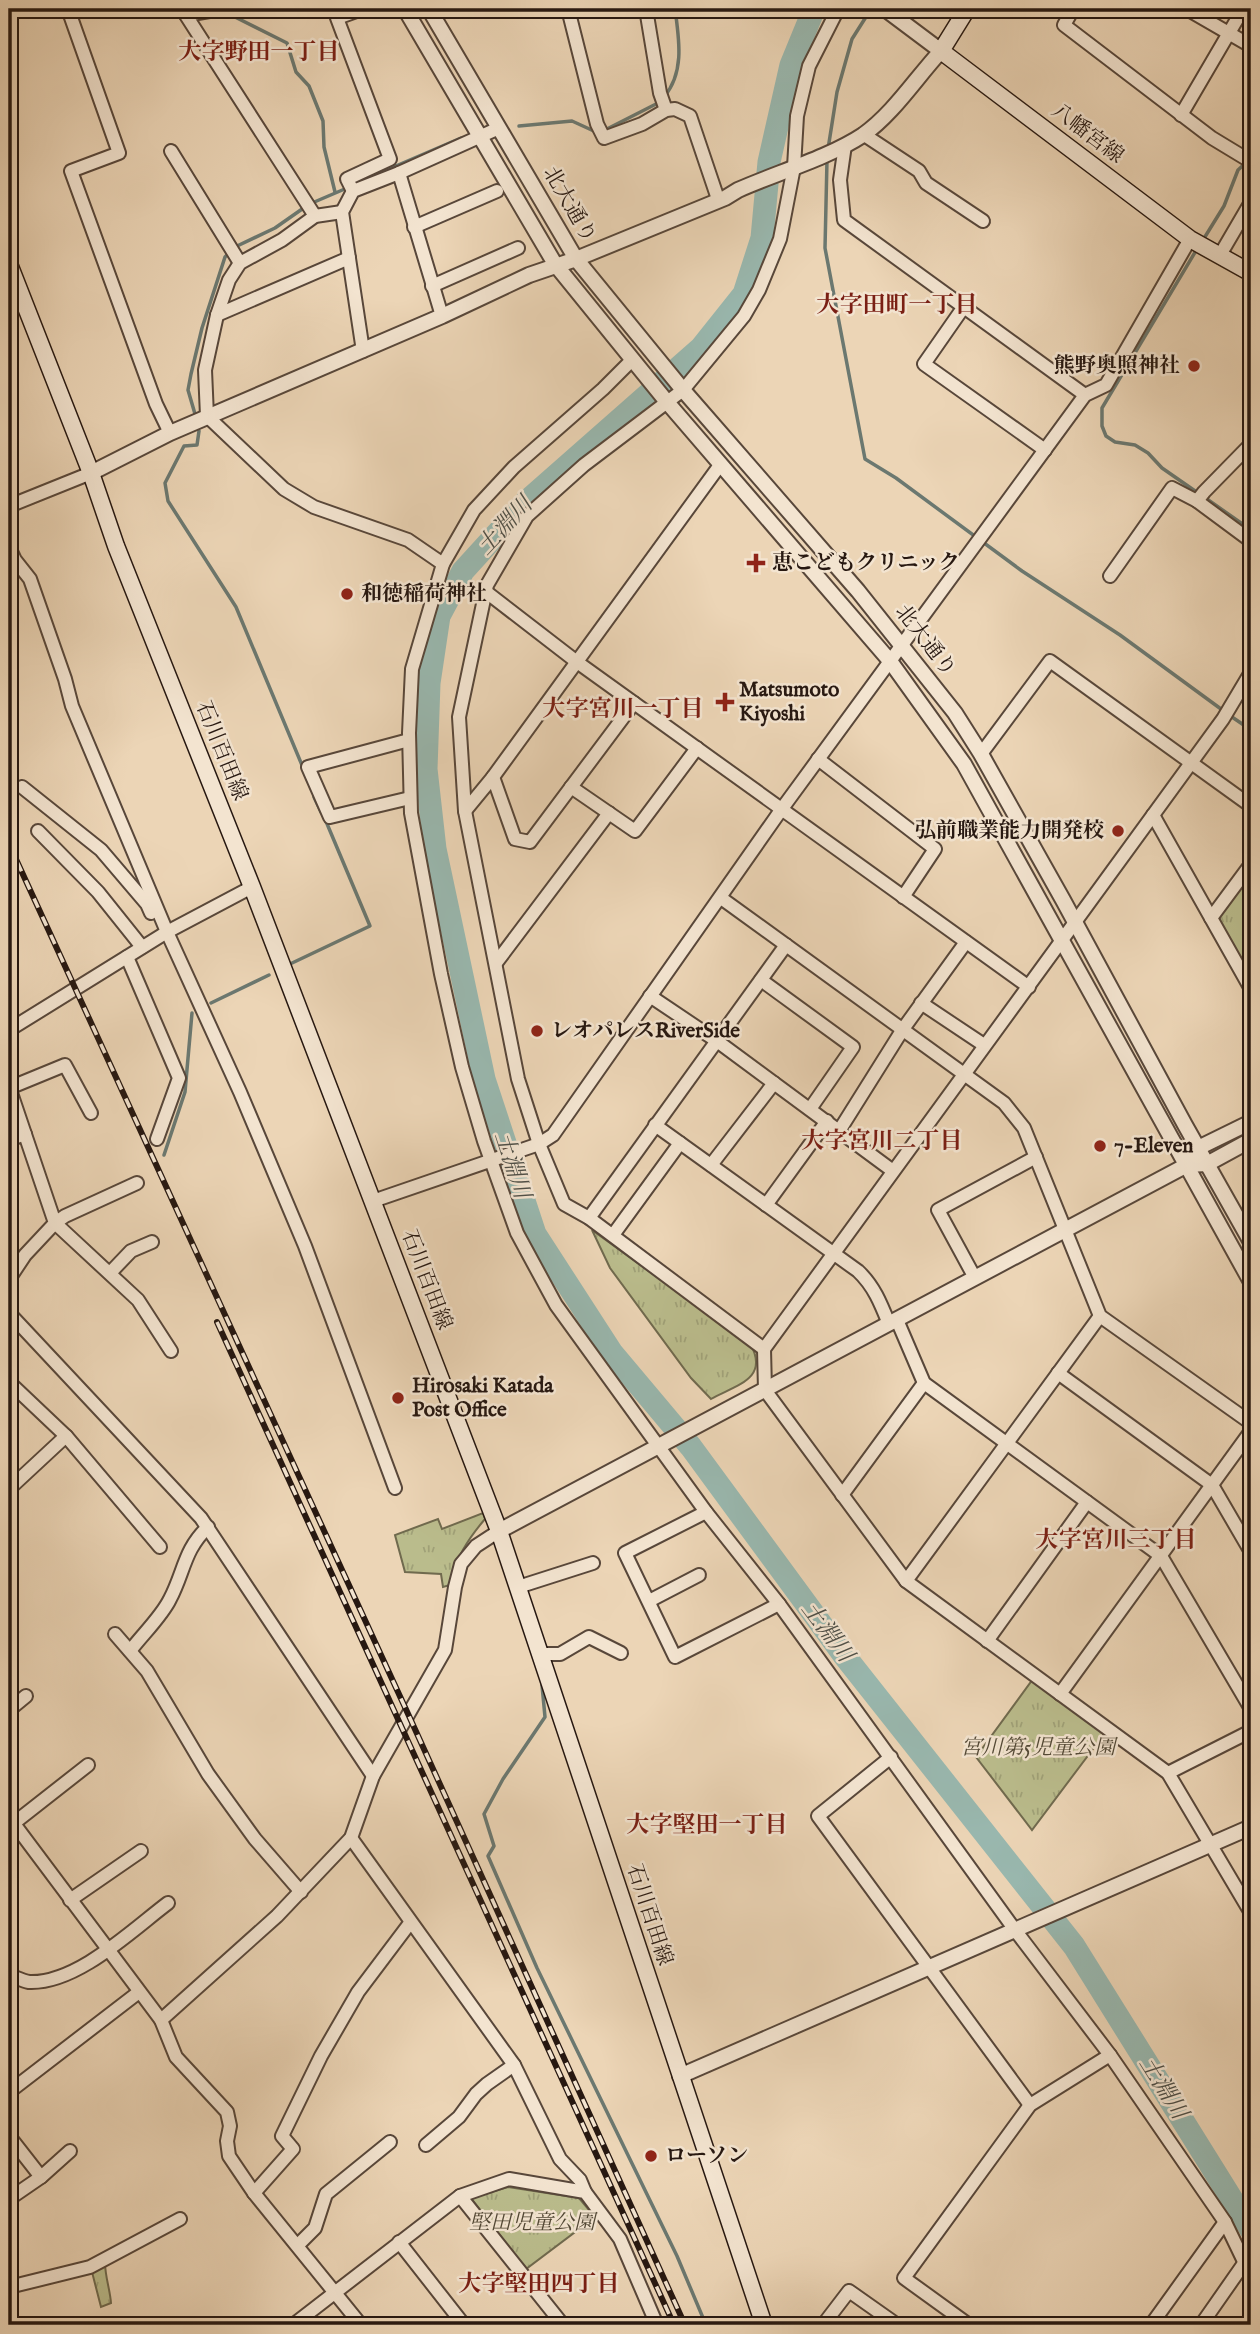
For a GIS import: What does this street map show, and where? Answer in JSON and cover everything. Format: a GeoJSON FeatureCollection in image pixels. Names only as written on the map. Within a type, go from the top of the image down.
{"type":"FeatureCollection","features":[{"type":"Feature","properties":{"kind":"main road"},"geometry":{"type":"LineString","coordinates":[[942,51],[967,9]]}},
{"type":"Feature","properties":{"kind":"main road","name":"八幡宮線"},"geometry":{"type":"LineString","coordinates":[[942,51],[1197,242],[1251,273]]}},
{"type":"Feature","properties":{"kind":"main road","name":"石川百田線"},"geometry":{"type":"LineString","coordinates":[[9,264],[499,1531],[764,2325]]}},
{"type":"Feature","properties":{"kind":"street"},"geometry":{"type":"LineString","coordinates":[[9,13],[20,9]]}},
{"type":"Feature","properties":{"kind":"street"},"geometry":{"type":"LineString","coordinates":[[68,9],[119,153],[71,171],[156,404],[170,433]]}},
{"type":"Feature","properties":{"kind":"street"},"geometry":{"type":"LineString","coordinates":[[221,9],[184,12],[311,210]]}},
{"type":"Feature","properties":{"kind":"street"},"geometry":{"type":"LineString","coordinates":[[362,9],[337,18],[390,159],[347,179],[351,187],[342,212],[363,351]]}},
{"type":"Feature","properties":{"kind":"street","name":"北大通り"},"geometry":{"type":"LineString","coordinates":[[405,9],[555,264],[665,400],[890,661],[964,764],[1251,1282]]}},
{"type":"Feature","properties":{"kind":"street","name":"北大通り"},"geometry":{"type":"LineString","coordinates":[[429,9],[576,259],[681,387],[858,591],[955,713],[981,754],[1251,1242]]}},
{"type":"Feature","properties":{"kind":"street"},"geometry":{"type":"LineString","coordinates":[[568,9],[597,124],[604,138],[642,124],[663,102]]}},
{"type":"Feature","properties":{"kind":"street"},"geometry":{"type":"LineString","coordinates":[[646,9],[663,102],[690,116],[718,199]]}},
{"type":"Feature","properties":{"kind":"street"},"geometry":{"type":"LineString","coordinates":[[764,1349],[589,1218],[564,1204],[536,1145],[518,1079],[466,811],[459,717],[485,591],[527,516],[584,465],[681,387],[744,316],[760,290],[780,239],[797,116],[809,66],[838,9]]}},
{"type":"Feature","properties":{"kind":"street"},"geometry":{"type":"LineString","coordinates":[[10,502],[91,473],[207,416],[363,351],[555,264],[576,259],[725,198],[838,148],[863,134],[879,121],[942,51],[885,9]]}},
{"type":"Feature","properties":{"kind":"street"},"geometry":{"type":"LineString","coordinates":[[1073,9],[1064,25],[1212,138],[1245,158]]}},
{"type":"Feature","properties":{"kind":"street"},"geometry":{"type":"LineString","coordinates":[[1187,9],[1251,46]]}},
{"type":"Feature","properties":{"kind":"street"},"geometry":{"type":"LineString","coordinates":[[1181,115],[1243,9]]}},
{"type":"Feature","properties":{"kind":"street"},"geometry":{"type":"LineString","coordinates":[[351,187],[399,173],[499,128]]}},
{"type":"Feature","properties":{"kind":"street"},"geometry":{"type":"LineString","coordinates":[[863,134],[919,171],[926,183],[983,221]]}},
{"type":"Feature","properties":{"kind":"street"},"geometry":{"type":"LineString","coordinates":[[838,148],[844,220],[1085,395]]}},
{"type":"Feature","properties":{"kind":"street"},"geometry":{"type":"LineString","coordinates":[[171,151],[240,263]]}},
{"type":"Feature","properties":{"kind":"street"},"geometry":{"type":"LineString","coordinates":[[399,173],[442,316]]}},
{"type":"Feature","properties":{"kind":"street"},"geometry":{"type":"LineString","coordinates":[[414,227],[497,191]]}},
{"type":"Feature","properties":{"kind":"street"},"geometry":{"type":"LineString","coordinates":[[1220,255],[1251,202]]}},
{"type":"Feature","properties":{"kind":"street"},"geometry":{"type":"LineString","coordinates":[[342,212],[311,210],[282,240],[240,263],[229,280],[217,315],[205,370],[207,416],[284,489],[314,507],[408,541],[443,564]]}},
{"type":"Feature","properties":{"kind":"street"},"geometry":{"type":"LineString","coordinates":[[373,1202],[494,1161],[536,1145],[553,1135],[781,810],[1085,395],[1106,385],[1197,242]]}},
{"type":"Feature","properties":{"kind":"street"},"geometry":{"type":"LineString","coordinates":[[432,286],[518,248]]}},
{"type":"Feature","properties":{"kind":"street"},"geometry":{"type":"LineString","coordinates":[[217,315],[349,258]]}},
{"type":"Feature","properties":{"kind":"street"},"geometry":{"type":"LineString","coordinates":[[963,308],[924,364],[1045,450]]}},
{"type":"Feature","properties":{"kind":"street"},"geometry":{"type":"LineString","coordinates":[[634,362],[514,467],[474,510],[443,564],[412,669],[409,740],[411,813],[462,1068],[517,1233],[556,1305],[661,1445],[706,1512],[779,1604],[1110,2055],[1225,2222],[1251,2276]]}},
{"type":"Feature","properties":{"kind":"street"},"geometry":{"type":"LineString","coordinates":[[1201,496],[1251,444]]}},
{"type":"Feature","properties":{"kind":"street"},"geometry":{"type":"LineString","coordinates":[[466,811],[720,465]]}},
{"type":"Feature","properties":{"kind":"street"},"geometry":{"type":"LineString","coordinates":[[1110,576],[1172,488],[1201,496],[1251,541]]}},
{"type":"Feature","properties":{"kind":"street"},"geometry":{"type":"LineString","coordinates":[[9,547],[15,560],[30,579],[72,706],[164,934],[240,1092],[305,1246],[395,1488]]}},
{"type":"Feature","properties":{"kind":"street"},"geometry":{"type":"LineString","coordinates":[[485,591],[577,662],[1029,987]]}},
{"type":"Feature","properties":{"kind":"street"},"geometry":{"type":"LineString","coordinates":[[981,754],[1050,661],[1251,806]]}},
{"type":"Feature","properties":{"kind":"street"},"geometry":{"type":"LineString","coordinates":[[1251,672],[1247,688],[764,1349],[765,1390],[906,1581],[1168,1773],[1251,1913]]}},
{"type":"Feature","properties":{"kind":"street"},"geometry":{"type":"LineString","coordinates":[[493,777],[515,839],[530,842],[634,703]]}},
{"type":"Feature","properties":{"kind":"street"},"geometry":{"type":"LineString","coordinates":[[409,740],[308,767],[330,817],[410,798]]}},
{"type":"Feature","properties":{"kind":"street"},"geometry":{"type":"LineString","coordinates":[[571,787],[635,831],[697,748]]}},
{"type":"Feature","properties":{"kind":"street"},"geometry":{"type":"LineString","coordinates":[[818,760],[935,849],[903,897]]}},
{"type":"Feature","properties":{"kind":"street"},"geometry":{"type":"LineString","coordinates":[[22,787],[101,850],[147,904],[164,934]]}},
{"type":"Feature","properties":{"kind":"street"},"geometry":{"type":"LineString","coordinates":[[496,963],[609,813]]}},
{"type":"Feature","properties":{"kind":"street"},"geometry":{"type":"LineString","coordinates":[[1153,815],[1251,989]]}},
{"type":"Feature","properties":{"kind":"street"},"geometry":{"type":"LineString","coordinates":[[38,831],[98,892],[142,947]]}},
{"type":"Feature","properties":{"kind":"street"},"geometry":{"type":"LineString","coordinates":[[1211,918],[1251,864]]}},
{"type":"Feature","properties":{"kind":"street"},"geometry":{"type":"LineString","coordinates":[[9,1030],[164,934],[252,887]]}},
{"type":"Feature","properties":{"kind":"street"},"geometry":{"type":"LineString","coordinates":[[720,898],[1004,1103],[1024,1128],[1100,1316],[1251,1423]]}},
{"type":"Feature","properties":{"kind":"street"},"geometry":{"type":"LineString","coordinates":[[838,1131],[903,1029],[966,942]]}},
{"type":"Feature","properties":{"kind":"street"},"geometry":{"type":"LineString","coordinates":[[589,1218],[786,945]]}},
{"type":"Feature","properties":{"kind":"street"},"geometry":{"type":"LineString","coordinates":[[127,957],[179,1078],[157,1139]]}},
{"type":"Feature","properties":{"kind":"street"},"geometry":{"type":"LineString","coordinates":[[761,980],[853,1047],[810,1109]]}},
{"type":"Feature","properties":{"kind":"street"},"geometry":{"type":"LineString","coordinates":[[650,996],[717,1041],[893,1171]]}},
{"type":"Feature","properties":{"kind":"street"},"geometry":{"type":"LineString","coordinates":[[921,1003],[984,1045]]}},
{"type":"Feature","properties":{"kind":"street"},"geometry":{"type":"LineString","coordinates":[[91,1113],[65,1065],[9,1088],[55,1223],[138,1300],[171,1351]]}},
{"type":"Feature","properties":{"kind":"street"},"geometry":{"type":"LineString","coordinates":[[711,1165],[774,1083]]}},
{"type":"Feature","properties":{"kind":"street"},"geometry":{"type":"LineString","coordinates":[[766,1205],[827,1121]]}},
{"type":"Feature","properties":{"kind":"street"},"geometry":{"type":"LineString","coordinates":[[1187,1166],[1198,1148],[1251,1122]]}},
{"type":"Feature","properties":{"kind":"street"},"geometry":{"type":"LineString","coordinates":[[655,1125],[868,1280],[924,1383],[1161,1556],[1251,1709]]}},
{"type":"Feature","properties":{"kind":"street"},"geometry":{"type":"LineString","coordinates":[[9,1140],[26,1134]]}},
{"type":"Feature","properties":{"kind":"street"},"geometry":{"type":"LineString","coordinates":[[161,2020],[277,1916],[324,1864],[351,1839],[373,1776],[445,1650],[461,1564],[476,1546],[499,1531],[1187,1166],[1207,1164],[1251,1140]]}},
{"type":"Feature","properties":{"kind":"street"},"geometry":{"type":"LineString","coordinates":[[612,1235],[680,1143]]}},
{"type":"Feature","properties":{"kind":"street"},"geometry":{"type":"LineString","coordinates":[[975,1278],[938,1210],[1036,1157]]}},
{"type":"Feature","properties":{"kind":"street"},"geometry":{"type":"LineString","coordinates":[[9,1279],[25,1255],[55,1223],[137,1183]]}},
{"type":"Feature","properties":{"kind":"street"},"geometry":{"type":"LineString","coordinates":[[110,1273],[131,1251],[152,1242]]}},
{"type":"Feature","properties":{"kind":"street"},"geometry":{"type":"LineString","coordinates":[[9,1313],[208,1527],[373,1776]]}},
{"type":"Feature","properties":{"kind":"street"},"geometry":{"type":"LineString","coordinates":[[906,1581],[1100,1316]]}},
{"type":"Feature","properties":{"kind":"street"},"geometry":{"type":"LineString","coordinates":[[1059,1373],[1212,1485],[1251,1552]]}},
{"type":"Feature","properties":{"kind":"street"},"geometry":{"type":"LineString","coordinates":[[9,1381],[66,1436],[160,1547]]}},
{"type":"Feature","properties":{"kind":"street"},"geometry":{"type":"LineString","coordinates":[[842,1495],[924,1383]]}},
{"type":"Feature","properties":{"kind":"street"},"geometry":{"type":"LineString","coordinates":[[1060,1694],[1251,1431]]}},
{"type":"Feature","properties":{"kind":"street"},"geometry":{"type":"LineString","coordinates":[[9,1489],[66,1436]]}},
{"type":"Feature","properties":{"kind":"street"},"geometry":{"type":"LineString","coordinates":[[986,1641],[1087,1502]]}},
{"type":"Feature","properties":{"kind":"street"},"geometry":{"type":"LineString","coordinates":[[706,1512],[625,1553],[675,1657],[779,1604]]}},
{"type":"Feature","properties":{"kind":"street"},"geometry":{"type":"LineString","coordinates":[[130,1651],[170,1600],[185,1558],[197,1537],[208,1527]]}},
{"type":"Feature","properties":{"kind":"street"},"geometry":{"type":"LineString","coordinates":[[518,1587],[593,1563]]}},
{"type":"Feature","properties":{"kind":"street"},"geometry":{"type":"LineString","coordinates":[[649,1601],[699,1575]]}},
{"type":"Feature","properties":{"kind":"street"},"geometry":{"type":"LineString","coordinates":[[115,1634],[147,1671],[208,1774],[256,1839],[301,1892]]}},
{"type":"Feature","properties":{"kind":"street"},"geometry":{"type":"LineString","coordinates":[[540,1654],[560,1654],[589,1637],[621,1653]]}},
{"type":"Feature","properties":{"kind":"street"},"geometry":{"type":"LineString","coordinates":[[9,1710],[26,1696]]}},
{"type":"Feature","properties":{"kind":"street"},"geometry":{"type":"LineString","coordinates":[[1168,1773],[1251,1731]]}},
{"type":"Feature","properties":{"kind":"street"},"geometry":{"type":"LineString","coordinates":[[891,1757],[818,1816],[1030,2105]]}},
{"type":"Feature","properties":{"kind":"street"},"geometry":{"type":"LineString","coordinates":[[88,1765],[10,1823],[161,2020],[176,2057],[227,2112],[230,2126],[227,2141],[229,2156],[254,2193],[361,2325]]}},
{"type":"Feature","properties":{"kind":"street"},"geometry":{"type":"LineString","coordinates":[[680,2076],[1251,1827]]}},
{"type":"Feature","properties":{"kind":"street"},"geometry":{"type":"LineString","coordinates":[[351,1839],[514,2065],[559,2160],[580,2180],[585,2192],[620,2239],[657,2325]]}},
{"type":"Feature","properties":{"kind":"street"},"geometry":{"type":"LineString","coordinates":[[70,1900],[141,1850]]}},
{"type":"Feature","properties":{"kind":"street"},"geometry":{"type":"LineString","coordinates":[[9,1975],[28,1982],[53,1978],[82,1967],[168,1903]]}},
{"type":"Feature","properties":{"kind":"street"},"geometry":{"type":"LineString","coordinates":[[254,2193],[293,2149],[282,2136],[321,2056],[358,1992],[410,1923]]}},
{"type":"Feature","properties":{"kind":"street"},"geometry":{"type":"LineString","coordinates":[[9,2092],[139,1992]]}},
{"type":"Feature","properties":{"kind":"street"},"geometry":{"type":"LineString","coordinates":[[969,2325],[904,2278],[1030,2105],[1110,2055]]}},
{"type":"Feature","properties":{"kind":"street"},"geometry":{"type":"LineString","coordinates":[[426,2145],[459,2117],[487,2084],[514,2065]]}},
{"type":"Feature","properties":{"kind":"street"},"geometry":{"type":"LineString","coordinates":[[9,2136],[41,2177]]}},
{"type":"Feature","properties":{"kind":"street"},"geometry":{"type":"LineString","coordinates":[[298,2245],[315,2228],[326,2194],[390,2142]]}},
{"type":"Feature","properties":{"kind":"street"},"geometry":{"type":"LineString","coordinates":[[9,2199],[41,2177],[70,2151]]}},
{"type":"Feature","properties":{"kind":"street"},"geometry":{"type":"LineString","coordinates":[[293,2325],[460,2196],[509,2179],[585,2192]]}},
{"type":"Feature","properties":{"kind":"street"},"geometry":{"type":"LineString","coordinates":[[460,2196],[563,2325]]}},
{"type":"Feature","properties":{"kind":"street"},"geometry":{"type":"LineString","coordinates":[[9,2287],[90,2267],[180,2219]]}},
{"type":"Feature","properties":{"kind":"street"},"geometry":{"type":"LineString","coordinates":[[1151,2325],[1225,2222]]}},
{"type":"Feature","properties":{"kind":"street"},"geometry":{"type":"LineString","coordinates":[[399,2242],[464,2325]]}},
{"type":"Feature","properties":{"kind":"street"},"geometry":{"type":"LineString","coordinates":[[1201,2325],[1245,2262]]}},
{"type":"Feature","properties":{"kind":"street"},"geometry":{"type":"LineString","coordinates":[[823,2325],[849,2291],[893,2322],[890,2325]]}},
{"type":"Feature","properties":{"kind":"green space"},"geometry":{"type":"Polygon","coordinates":[[[1251,871],[1251,978],[1219,922],[1220,915],[1251,871]]]}},
{"type":"Feature","properties":{"kind":"green space"},"geometry":{"type":"Polygon","coordinates":[[[592,1230],[751,1345],[756,1366],[747,1380],[711,1399],[691,1378],[610,1268],[592,1230]]]}},
{"type":"Feature","properties":{"kind":"green space"},"geometry":{"type":"Polygon","coordinates":[[[483,1513],[485,1519],[463,1550],[450,1585],[443,1587],[441,1574],[405,1572],[395,1535],[438,1519],[442,1529],[483,1513]]]}},
{"type":"Feature","properties":{"kind":"green space","name":"宮川第5児童公園"},"geometry":{"type":"Polygon","coordinates":[[[1033,1679],[1105,1733],[1032,1830],[976,1757],[1033,1679]]]}},
{"type":"Feature","properties":{"kind":"green space","name":"堅田児童公園"},"geometry":{"type":"Polygon","coordinates":[[[508,2187],[579,2198],[595,2217],[526,2269],[471,2198],[508,2187]]]}},
{"type":"Feature","properties":{"kind":"green space"},"geometry":{"type":"Polygon","coordinates":[[[105,2262],[111,2303],[101,2307],[92,2272],[105,2262]]]}},
{"type":"Feature","properties":{"kind":"waterway"},"geometry":{"type":"LineString","coordinates":[[664,97],[671,87],[678,66],[679,43],[675,9]]}},
{"type":"Feature","properties":{"kind":"waterway","name":"土淵川"},"geometry":{"type":"LineString","coordinates":[[814,9],[791,65],[769,162],[762,238],[744,294],[701,348],[525,503],[463,571],[439,616],[429,683],[426,769],[435,849],[484,1079],[535,1234],[612,1353],[691,1447],[843,1654],[1074,1946],[1251,2230]]}},
{"type":"Feature","properties":{"kind":"waterway"},"geometry":{"type":"LineString","coordinates":[[828,149],[837,92],[852,39],[871,9]]}},
{"type":"Feature","properties":{"kind":"waterway"},"geometry":{"type":"LineString","coordinates":[[221,15],[229,14],[287,43],[296,72],[309,86],[323,121],[324,147],[335,192]]}},
{"type":"Feature","properties":{"kind":"waterway"},"geometry":{"type":"LineString","coordinates":[[603,131],[658,103]]}},
{"type":"Feature","properties":{"kind":"waterway"},"geometry":{"type":"LineString","coordinates":[[519,126],[572,121],[596,132]]}},
{"type":"Feature","properties":{"kind":"waterway"},"geometry":{"type":"LineString","coordinates":[[354,184],[461,138]]}},
{"type":"Feature","properties":{"kind":"waterway"},"geometry":{"type":"LineString","coordinates":[[1203,240],[1224,206],[1238,170],[1251,158]]}},
{"type":"Feature","properties":{"kind":"waterway"},"geometry":{"type":"LineString","coordinates":[[827,160],[825,248],[865,459],[896,478],[1022,571],[1120,635],[1221,709]]}},
{"type":"Feature","properties":{"kind":"waterway"},"geometry":{"type":"LineString","coordinates":[[312,203],[347,188]]}},
{"type":"Feature","properties":{"kind":"waterway"},"geometry":{"type":"LineString","coordinates":[[195,414],[188,390],[191,374],[202,328],[225,257],[235,247],[275,228],[305,207]]}},
{"type":"Feature","properties":{"kind":"waterway"},"geometry":{"type":"LineString","coordinates":[[1197,249],[1102,408],[1102,426],[1106,436],[1115,442],[1135,445],[1148,453],[1162,468],[1198,493]]}},
{"type":"Feature","properties":{"kind":"waterway"},"geometry":{"type":"LineString","coordinates":[[199,431],[197,445],[184,446],[165,483],[168,501],[236,607],[304,770]]}},
{"type":"Feature","properties":{"kind":"waterway"},"geometry":{"type":"LineString","coordinates":[[1204,497],[1251,530]]}},
{"type":"Feature","properties":{"kind":"waterway"},"geometry":{"type":"LineString","coordinates":[[1232,717],[1251,730]]}},
{"type":"Feature","properties":{"kind":"waterway"},"geometry":{"type":"LineString","coordinates":[[314,797],[321,812]]}},
{"type":"Feature","properties":{"kind":"waterway"},"geometry":{"type":"LineString","coordinates":[[290,964],[370,926],[325,819]]}},
{"type":"Feature","properties":{"kind":"waterway"},"geometry":{"type":"LineString","coordinates":[[211,1003],[269,975]]}},
{"type":"Feature","properties":{"kind":"waterway"},"geometry":{"type":"LineString","coordinates":[[164,1155],[185,1092],[192,1013]]}},
{"type":"Feature","properties":{"kind":"waterway"},"geometry":{"type":"LineString","coordinates":[[542,1685],[545,1717],[503,1779],[484,1814],[494,1846],[488,1856],[537,1968],[677,2256],[706,2325]]}},
{"type":"Feature","properties":{"kind":"railway"},"geometry":{"type":"LineString","coordinates":[[9,844],[685,2325]]}},
{"type":"Feature","properties":{"kind":"railway"},"geometry":{"type":"LineString","coordinates":[[217,1322],[674,2325]]}},
{"type":"Feature","properties":{"kind":"place","name":"熊野奥照神社"},"geometry":{"type":"Point","coordinates":[1194,366]}},
{"type":"Feature","properties":{"kind":"place","name":"恵こどもクリニック"},"geometry":{"type":"Point","coordinates":[756,563]}},
{"type":"Feature","properties":{"kind":"place","name":"和徳稲荷神社"},"geometry":{"type":"Point","coordinates":[347,594]}},
{"type":"Feature","properties":{"kind":"place","name":"Matsumoto Kiyoshi"},"geometry":{"type":"Point","coordinates":[725,702]}},
{"type":"Feature","properties":{"kind":"place","name":"弘前職業能力開発校"},"geometry":{"type":"Point","coordinates":[1118,831]}},
{"type":"Feature","properties":{"kind":"place","name":"レオパレスRiverSide"},"geometry":{"type":"Point","coordinates":[537,1031]}},
{"type":"Feature","properties":{"kind":"place","name":"7-Eleven"},"geometry":{"type":"Point","coordinates":[1100,1146]}},
{"type":"Feature","properties":{"kind":"place","name":"Hirosaki Katada Post Office"},"geometry":{"type":"Point","coordinates":[398,1398]}},
{"type":"Feature","properties":{"kind":"place","name":"ローソン"},"geometry":{"type":"Point","coordinates":[651,2156]}},
{"type":"Feature","properties":{"kind":"district","name":"大字野田一丁目"},"geometry":{"type":"Point","coordinates":[259,52]}},
{"type":"Feature","properties":{"kind":"district","name":"大字田町一丁目"},"geometry":{"type":"Point","coordinates":[897,305]}},
{"type":"Feature","properties":{"kind":"district","name":"大字宮川一丁目"},"geometry":{"type":"Point","coordinates":[623,709]}},
{"type":"Feature","properties":{"kind":"district","name":"大字宮川二丁目"},"geometry":{"type":"Point","coordinates":[882,1141]}},
{"type":"Feature","properties":{"kind":"district","name":"大字宮川三丁目"},"geometry":{"type":"Point","coordinates":[1116,1540]}},
{"type":"Feature","properties":{"kind":"district","name":"大字堅田一丁目"},"geometry":{"type":"Point","coordinates":[707,1825]}},
{"type":"Feature","properties":{"kind":"district","name":"大字堅田四丁目"},"geometry":{"type":"Point","coordinates":[539,2284]}}]}
